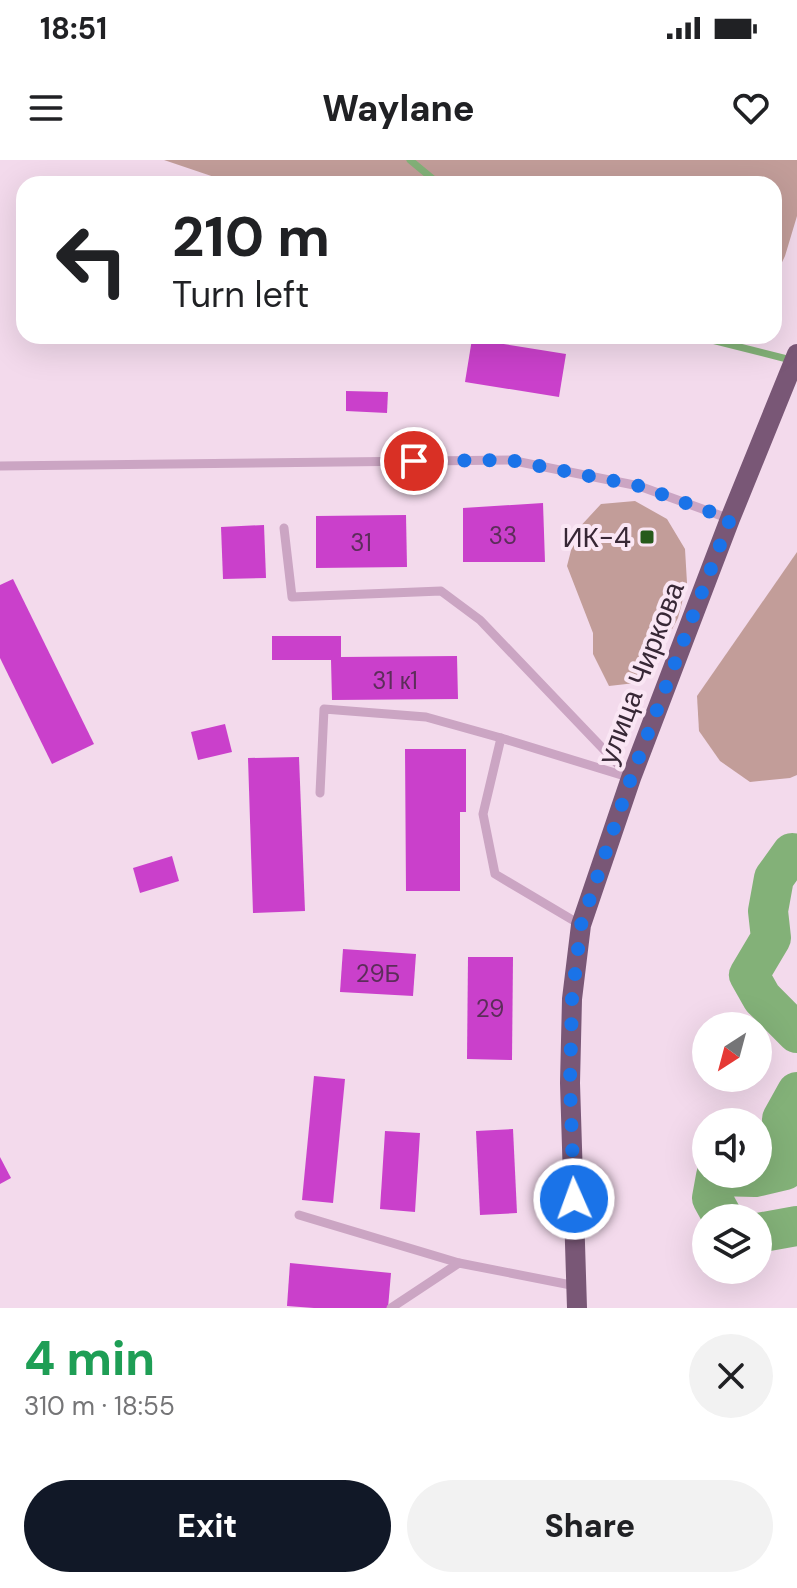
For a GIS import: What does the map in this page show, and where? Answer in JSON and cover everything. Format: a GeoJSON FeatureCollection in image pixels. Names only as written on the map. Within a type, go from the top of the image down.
{"type":"FeatureCollection","features":[{"type":"Feature","properties":{"kind":"main road","name":"улица Чиркова"},"geometry":{"type":"LineString","coordinates":[[577,1308],[570,1083],[572,999],[581,925],[631,778],[797,354]]}},
{"type":"Feature","properties":{"kind":"lane"},"geometry":{"type":"LineString","coordinates":[[0,466],[510,460],[639,486],[730,519]]}},
{"type":"Feature","properties":{"kind":"lane"},"geometry":{"type":"LineString","coordinates":[[284,528],[292,597],[441,591],[480,620],[631,778]]}},
{"type":"Feature","properties":{"kind":"lane"},"geometry":{"type":"LineString","coordinates":[[320,793],[324,709],[426,717],[631,778]]}},
{"type":"Feature","properties":{"kind":"lane"},"geometry":{"type":"LineString","coordinates":[[501,738],[483,814],[495,874],[581,925]]}},
{"type":"Feature","properties":{"kind":"lane"},"geometry":{"type":"LineString","coordinates":[[299,1215],[459,1263],[576,1286]]}},
{"type":"Feature","properties":{"kind":"lane"},"geometry":{"type":"LineString","coordinates":[[391,1308],[459,1263]]}},
{"type":"Feature","properties":{"kind":"shaded area"},"geometry":{"type":"Polygon","coordinates":[[[164,160],[797,160],[797,216],[782,262],[782,176],[211,176],[164,160]]]}},
{"type":"Feature","properties":{"kind":"shaded area"},"geometry":{"type":"Polygon","coordinates":[[[635,501],[667,519],[685,549],[687,583],[678,618],[644,682],[609,686],[593,654],[593,633],[567,566],[576,531],[601,504],[635,501]]]}},
{"type":"Feature","properties":{"kind":"shaded area"},"geometry":{"type":"Polygon","coordinates":[[[797,552],[797,775],[750,782],[720,761],[699,731],[697,696],[797,552]]]}},
{"type":"Feature","properties":{"kind":"building"},"geometry":{"type":"Polygon","coordinates":[[[471,344],[503,344],[566,354],[559,397],[465,382],[471,344]]]}},
{"type":"Feature","properties":{"kind":"building"},"geometry":{"type":"Polygon","coordinates":[[[346,391],[388,392],[387,413],[346,411],[346,391]]]}},
{"type":"Feature","properties":{"kind":"building"},"geometry":{"type":"Polygon","coordinates":[[[543,503],[545,562],[463,562],[463,508],[543,503]]]}},
{"type":"Feature","properties":{"kind":"building"},"geometry":{"type":"Polygon","coordinates":[[[406,515],[407,567],[316,568],[316,516],[406,515]]]}},
{"type":"Feature","properties":{"kind":"building"},"geometry":{"type":"Polygon","coordinates":[[[264,525],[266,578],[223,579],[221,527],[264,525]]]}},
{"type":"Feature","properties":{"kind":"building"},"geometry":{"type":"Polygon","coordinates":[[[13,579],[94,744],[52,764],[0,658],[0,585],[13,579]]]}},
{"type":"Feature","properties":{"kind":"building"},"geometry":{"type":"Polygon","coordinates":[[[272,636],[341,636],[341,657],[457,656],[458,699],[332,700],[331,660],[272,660],[272,636]]]}},
{"type":"Feature","properties":{"kind":"building"},"geometry":{"type":"Polygon","coordinates":[[[225,724],[232,752],[198,760],[191,732],[225,724]]]}},
{"type":"Feature","properties":{"kind":"building"},"geometry":{"type":"Polygon","coordinates":[[[405,749],[466,749],[466,812],[460,812],[460,891],[406,891],[405,749]]]}},
{"type":"Feature","properties":{"kind":"building"},"geometry":{"type":"Polygon","coordinates":[[[299,757],[305,911],[253,913],[248,758],[299,757]]]}},
{"type":"Feature","properties":{"kind":"building"},"geometry":{"type":"Polygon","coordinates":[[[172,856],[179,881],[140,893],[133,868],[172,856]]]}},
{"type":"Feature","properties":{"kind":"building"},"geometry":{"type":"Polygon","coordinates":[[[343,949],[416,954],[413,996],[340,992],[343,949]]]}},
{"type":"Feature","properties":{"kind":"building"},"geometry":{"type":"Polygon","coordinates":[[[468,957],[513,957],[512,1060],[467,1059],[468,957]]]}},
{"type":"Feature","properties":{"kind":"building"},"geometry":{"type":"Polygon","coordinates":[[[314,1076],[345,1079],[333,1203],[302,1200],[314,1076]]]}},
{"type":"Feature","properties":{"kind":"building"},"geometry":{"type":"Polygon","coordinates":[[[513,1129],[517,1213],[480,1215],[476,1131],[513,1129]]]}},
{"type":"Feature","properties":{"kind":"building"},"geometry":{"type":"Polygon","coordinates":[[[385,1131],[420,1133],[415,1212],[380,1209],[385,1131]]]}},
{"type":"Feature","properties":{"kind":"building"},"geometry":{"type":"Polygon","coordinates":[[[0,1157],[11,1178],[0,1184],[0,1157]]]}},
{"type":"Feature","properties":{"kind":"building"},"geometry":{"type":"Polygon","coordinates":[[[290,1263],[391,1273],[388,1308],[287,1306],[290,1263]]]}},
{"type":"Feature","properties":{"kind":"waterway"},"geometry":{"type":"LineString","coordinates":[[410,160],[429,176]]}},
{"type":"Feature","properties":{"kind":"waterway"},"geometry":{"type":"LineString","coordinates":[[728,344],[791,360]]}},
{"type":"Feature","properties":{"kind":"waterway"},"geometry":{"type":"LineString","coordinates":[[797,856],[792,853],[774,878],[768,911],[771,938],[749,975],[762,998],[797,1033]]}},
{"type":"Feature","properties":{"kind":"waterway"},"geometry":{"type":"LineString","coordinates":[[715,1204],[712,1198],[716,1176],[755,1177],[785,1170],[782,1119],[797,1092]]}},
{"type":"Feature","properties":{"kind":"waterway"},"geometry":{"type":"LineString","coordinates":[[772,1230],[797,1226]]}},
{"type":"Feature","properties":{"kind":"place","name":"ИК-4"},"geometry":{"type":"Point","coordinates":[647,537]}},
{"type":"Feature","properties":{"kind":"route"},"geometry":{"type":"LineString","coordinates":[[414,461],[510,460],[639,486],[730,519],[631,778],[581,925],[572,999],[570,1083],[574,1199]]}}]}
